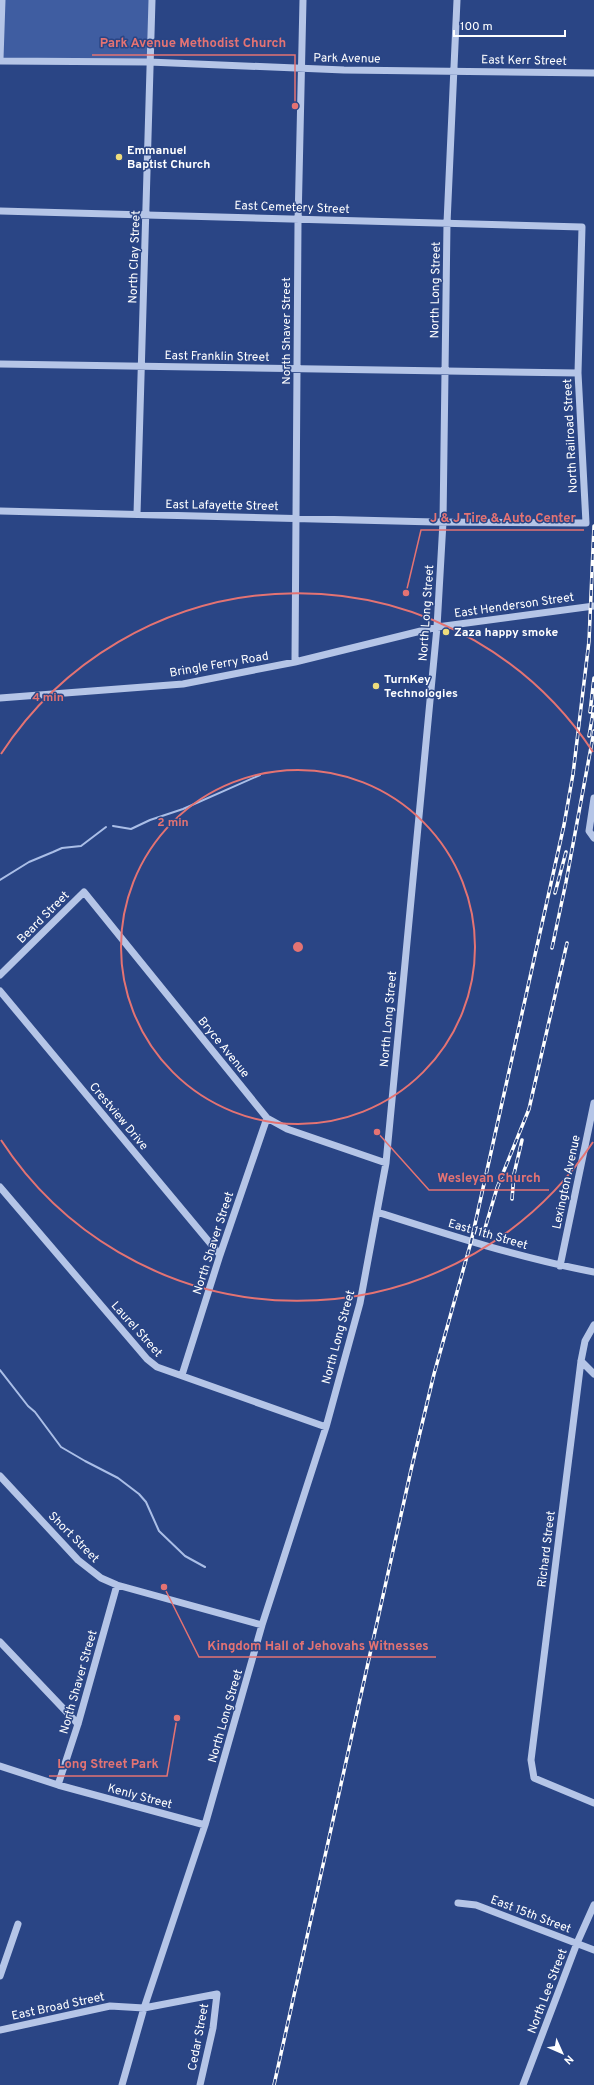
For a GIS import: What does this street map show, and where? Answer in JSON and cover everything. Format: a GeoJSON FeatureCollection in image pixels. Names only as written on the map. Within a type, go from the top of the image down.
{"type":"FeatureCollection","features":[{"type":"Feature","properties":{"kind":"street"},"geometry":{"type":"LineString","coordinates":[[0,60],[2,0]]}},
{"type":"Feature","properties":{"kind":"street","name":"North Clay Street"},"geometry":{"type":"LineString","coordinates":[[137,514],[152,0]]}},
{"type":"Feature","properties":{"kind":"street","name":"North Shaver Street"},"geometry":{"type":"LineString","coordinates":[[295,662],[296,369],[300,68],[303,0]]}},
{"type":"Feature","properties":{"kind":"street","name":"North Long Street"},"geometry":{"type":"LineString","coordinates":[[122,2085],[144,2008],[205,1825],[262,1625],[326,1427],[360,1303],[386,1162],[437,627],[443,522],[447,223],[457,0]]}},
{"type":"Feature","properties":{"kind":"street","name":"Park Avenue"},"geometry":{"type":"LineString","coordinates":[[0,60],[149,62],[300,68],[454,70]]}},
{"type":"Feature","properties":{"kind":"street","name":"East Kerr Street"},"geometry":{"type":"LineString","coordinates":[[454,70],[594,73]]}},
{"type":"Feature","properties":{"kind":"street","name":"East Cemetery Street"},"geometry":{"type":"LineString","coordinates":[[0,211],[582,227]]}},
{"type":"Feature","properties":{"kind":"street","name":"North Railroad Street"},"geometry":{"type":"LineString","coordinates":[[443,522],[586,523],[578,373],[582,227]]}},
{"type":"Feature","properties":{"kind":"street","name":"East Franklin Street"},"geometry":{"type":"LineString","coordinates":[[0,364],[578,373]]}},
{"type":"Feature","properties":{"kind":"street","name":"East Lafayette Street"},"geometry":{"type":"LineString","coordinates":[[0,511],[443,522]]}},
{"type":"Feature","properties":{"kind":"street","name":"East Henderson Street"},"geometry":{"type":"LineString","coordinates":[[437,627],[594,606]]}},
{"type":"Feature","properties":{"kind":"street","name":"Bringle Ferry Road"},"geometry":{"type":"LineString","coordinates":[[0,698],[183,684],[295,662],[437,627]]}},
{"type":"Feature","properties":{"kind":"street"},"geometry":{"type":"LineString","coordinates":[[593,837],[589,830],[594,798]]}},
{"type":"Feature","properties":{"kind":"street","name":"Bryce Avenue"},"geometry":{"type":"LineString","coordinates":[[84,892],[267,1118],[287,1129],[386,1162]]}},
{"type":"Feature","properties":{"kind":"street","name":"Beard Street"},"geometry":{"type":"LineString","coordinates":[[0,975],[84,892]]}},
{"type":"Feature","properties":{"kind":"street","name":"Crestview Drive"},"geometry":{"type":"LineString","coordinates":[[0,991],[220,1255]]}},
{"type":"Feature","properties":{"kind":"street","name":"Lexington Avenue"},"geometry":{"type":"LineString","coordinates":[[560,1266],[594,1103]]}},
{"type":"Feature","properties":{"kind":"street","name":"North Shaver Street"},"geometry":{"type":"LineString","coordinates":[[182,1375],[220,1255],[267,1118]]}},
{"type":"Feature","properties":{"kind":"street","name":"Laurel Street"},"geometry":{"type":"LineString","coordinates":[[0,1188],[147,1359],[157,1367],[326,1427]]}},
{"type":"Feature","properties":{"kind":"street","name":"East 11th Street"},"geometry":{"type":"LineString","coordinates":[[377,1212],[471,1242],[560,1266],[594,1272]]}},
{"type":"Feature","properties":{"kind":"street","name":"Richard Street"},"geometry":{"type":"LineString","coordinates":[[594,1325],[585,1341],[581,1361],[530,1760],[534,1778],[594,1803]]}},
{"type":"Feature","properties":{"kind":"street"},"geometry":{"type":"LineString","coordinates":[[581,1361],[594,1374]]}},
{"type":"Feature","properties":{"kind":"street","name":"Short Street"},"geometry":{"type":"LineString","coordinates":[[0,1476],[78,1560],[101,1578],[117,1585],[262,1625]]}},
{"type":"Feature","properties":{"kind":"street","name":"North Shaver Street"},"geometry":{"type":"LineString","coordinates":[[58,1785],[78,1724],[117,1585]]}},
{"type":"Feature","properties":{"kind":"street"},"geometry":{"type":"LineString","coordinates":[[0,1642],[78,1724]]}},
{"type":"Feature","properties":{"kind":"street","name":"Kenly Street"},"geometry":{"type":"LineString","coordinates":[[0,1766],[58,1785],[205,1825]]}},
{"type":"Feature","properties":{"kind":"street","name":"East 15th Street"},"geometry":{"type":"LineString","coordinates":[[458,1903],[476,1905],[594,1950]]}},
{"type":"Feature","properties":{"kind":"street","name":"North Lee Street"},"geometry":{"type":"LineString","coordinates":[[523,2085],[577,1943],[594,1905]]}},
{"type":"Feature","properties":{"kind":"street"},"geometry":{"type":"LineString","coordinates":[[0,1976],[18,1924]]}},
{"type":"Feature","properties":{"kind":"street","name":"East Broad Street"},"geometry":{"type":"LineString","coordinates":[[0,2030],[110,2006],[144,2008],[217,1994]]}},
{"type":"Feature","properties":{"kind":"street","name":"Cedar Street"},"geometry":{"type":"LineString","coordinates":[[200,2085],[213,2028],[217,1994]]}},
{"type":"Feature","properties":{"kind":"shaded area"},"geometry":{"type":"Polygon","coordinates":[[[2,0],[152,0],[149,62],[0,61],[2,0]]]}},
{"type":"Feature","properties":{"kind":"waterway"},"geometry":{"type":"LineString","coordinates":[[113,826],[131,829],[150,820],[183,809],[260,775]]}},
{"type":"Feature","properties":{"kind":"waterway"},"geometry":{"type":"LineString","coordinates":[[0,880],[29,862],[62,848],[81,846],[106,827]]}},
{"type":"Feature","properties":{"kind":"waterway"},"geometry":{"type":"LineString","coordinates":[[0,1370],[28,1406],[35,1412],[61,1447],[118,1478],[139,1494],[146,1502],[159,1531],[185,1556],[205,1567]]}},
{"type":"Feature","properties":{"kind":"railway"},"geometry":{"type":"LineString","coordinates":[[274,2085],[411,1470],[434,1374],[471,1242],[564,825],[573,774],[589,641],[594,526]]}},
{"type":"Feature","properties":{"kind":"railway"},"geometry":{"type":"LineString","coordinates":[[590,712],[594,678]]}},
{"type":"Feature","properties":{"kind":"railway"},"geometry":{"type":"LineString","coordinates":[[589,736],[594,707]]}},
{"type":"Feature","properties":{"kind":"railway"},"geometry":{"type":"LineString","coordinates":[[552,948],[566,882],[594,731]]}},
{"type":"Feature","properties":{"kind":"railway"},"geometry":{"type":"LineString","coordinates":[[555,893],[566,852]]}},
{"type":"Feature","properties":{"kind":"railway"},"geometry":{"type":"LineString","coordinates":[[483,1235],[497,1188],[529,1109],[567,943]]}},
{"type":"Feature","properties":{"kind":"railway"},"geometry":{"type":"LineString","coordinates":[[512,1199],[514,1174],[522,1140]]}},
{"type":"Feature","properties":{"kind":"place","name":"Park Avenue Methodist Church"},"geometry":{"type":"Point","coordinates":[295,106]}},
{"type":"Feature","properties":{"kind":"place","name":"Emmanuel Baptist Church"},"geometry":{"type":"Point","coordinates":[119,157]}},
{"type":"Feature","properties":{"kind":"place","name":"J & J Tire & Auto Center"},"geometry":{"type":"Point","coordinates":[406,593]}},
{"type":"Feature","properties":{"kind":"place","name":"Zaza happy smoke"},"geometry":{"type":"Point","coordinates":[446,632]}},
{"type":"Feature","properties":{"kind":"place","name":"TurnKey Technologies"},"geometry":{"type":"Point","coordinates":[376,686]}},
{"type":"Feature","properties":{"kind":"place","name":"Wesleyan Church"},"geometry":{"type":"Point","coordinates":[377,1132]}},
{"type":"Feature","properties":{"kind":"place","name":"Kingdom Hall of Jehovahs Witnesses"},"geometry":{"type":"Point","coordinates":[164,1587]}},
{"type":"Feature","properties":{"kind":"place","name":"Long Street Park"},"geometry":{"type":"Point","coordinates":[177,1718]}}]}
